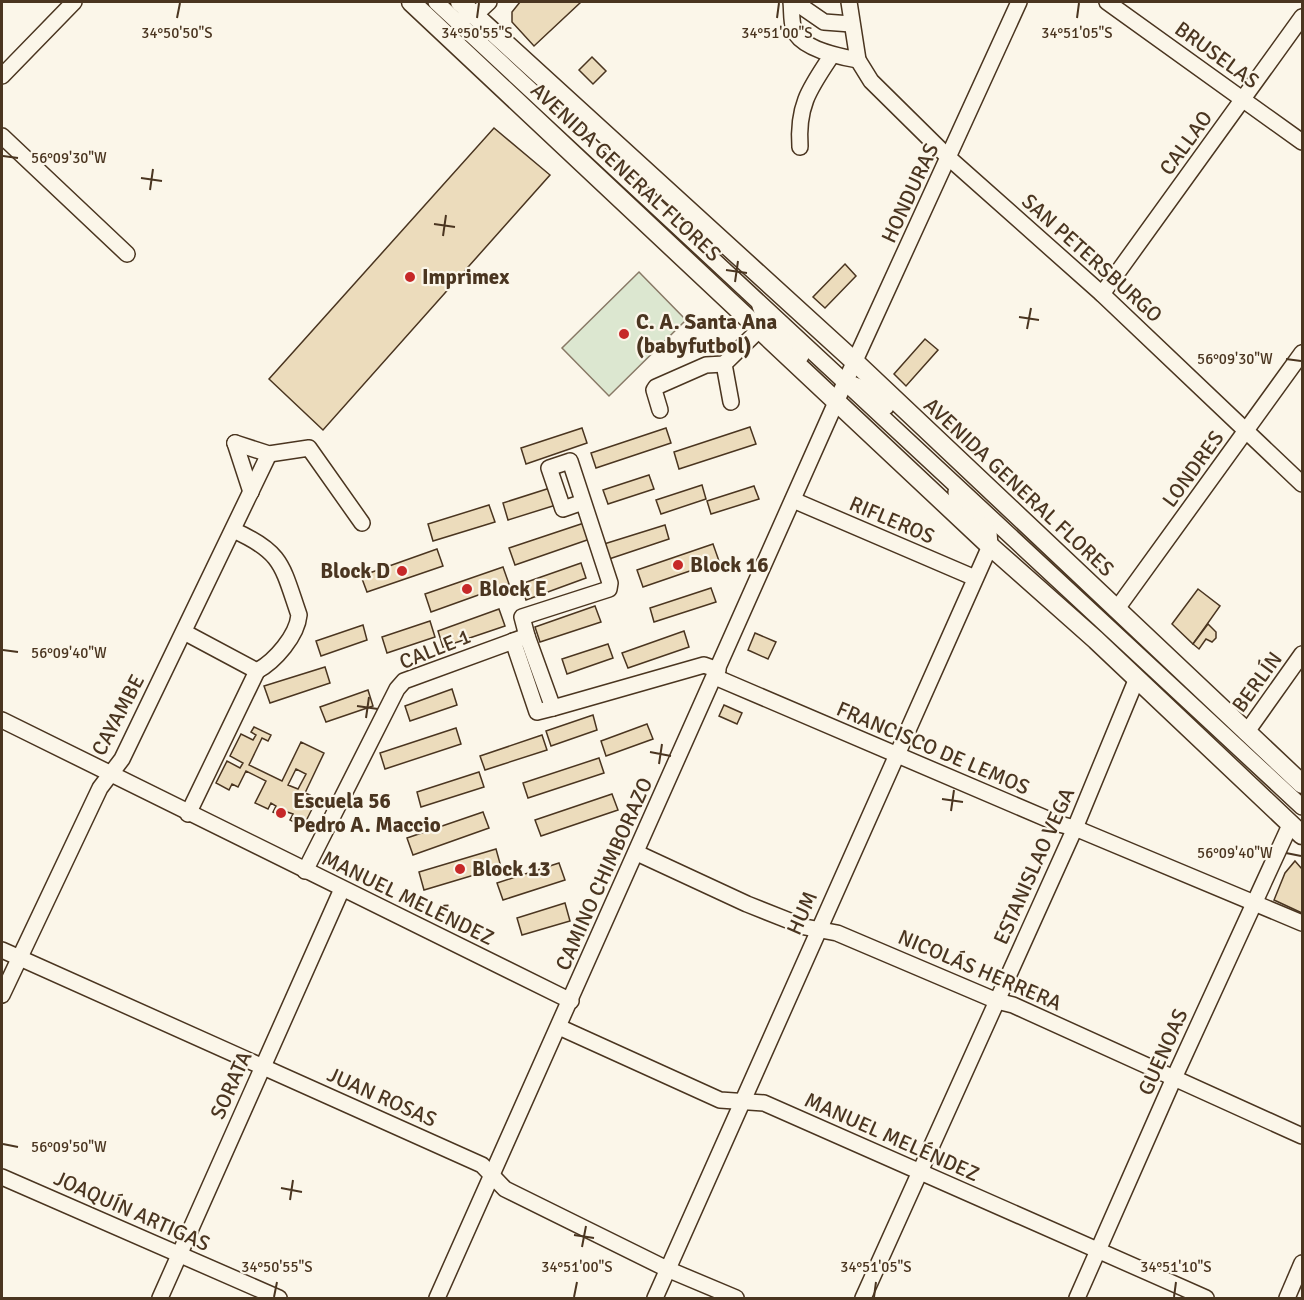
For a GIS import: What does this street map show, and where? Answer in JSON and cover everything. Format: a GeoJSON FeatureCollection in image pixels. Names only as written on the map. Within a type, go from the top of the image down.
{"type":"FeatureCollection","features":[{"type":"Feature","properties":{"kind":"main road","name":"AVENIDA GENERAL FLORES"},"geometry":{"type":"LineString","coordinates":[[411,2],[990,546],[1137,678],[1297,829]]}},
{"type":"Feature","properties":{"kind":"main road","name":"AVENIDA GENERAL FLORES"},"geometry":{"type":"LineString","coordinates":[[448,5],[475,15],[855,362],[1246,734],[1302,784]]}},
{"type":"Feature","properties":{"kind":"main road"},"geometry":{"type":"LineString","coordinates":[[845,383],[871,393],[964,479],[995,495]]}},
{"type":"Feature","properties":{"kind":"street"},"geometry":{"type":"LineString","coordinates":[[2,76],[74,2]]}},
{"type":"Feature","properties":{"kind":"street"},"geometry":{"type":"LineString","coordinates":[[475,15],[489,2]]}},
{"type":"Feature","properties":{"kind":"street"},"geometry":{"type":"LineString","coordinates":[[793,2],[824,22],[851,24]]}},
{"type":"Feature","properties":{"kind":"street"},"geometry":{"type":"LineString","coordinates":[[793,2],[794,31],[803,41],[832,55],[858,60],[849,2]]}},
{"type":"Feature","properties":{"kind":"street","name":"HONDURAS"},"geometry":{"type":"LineString","coordinates":[[837,400],[950,158],[1019,2]]}},
{"type":"Feature","properties":{"kind":"street","name":"BRUSELAS"},"geometry":{"type":"LineString","coordinates":[[1107,2],[1302,142]]}},
{"type":"Feature","properties":{"kind":"street","name":"AVENIDA GENERAL FLORES"},"geometry":{"type":"LineString","coordinates":[[448,5],[845,383],[1302,807]]}},
{"type":"Feature","properties":{"kind":"street","name":"CALLAO"},"geometry":{"type":"LineString","coordinates":[[1102,294],[1302,17]]}},
{"type":"Feature","properties":{"kind":"street"},"geometry":{"type":"LineString","coordinates":[[800,147],[801,109],[811,86],[832,55]]}},
{"type":"Feature","properties":{"kind":"street","name":"SAN PETERSBURGO"},"geometry":{"type":"LineString","coordinates":[[858,60],[871,81],[950,158],[1102,294],[1302,484]]}},
{"type":"Feature","properties":{"kind":"street"},"geometry":{"type":"LineString","coordinates":[[2,136],[127,254]]}},
{"type":"Feature","properties":{"kind":"street","name":"AVENIDA GENERAL FLORES"},"geometry":{"type":"LineString","coordinates":[[704,225],[712,243],[734,264],[743,286]]}},
{"type":"Feature","properties":{"kind":"street","name":"AVENIDA GENERAL FLORES"},"geometry":{"type":"LineString","coordinates":[[758,300],[767,324],[823,378],[837,400]]}},
{"type":"Feature","properties":{"kind":"street"},"geometry":{"type":"LineString","coordinates":[[660,410],[654,390],[656,387],[706,365],[724,364],[760,329]]}},
{"type":"Feature","properties":{"kind":"street","name":"LONDRES"},"geometry":{"type":"LineString","coordinates":[[1116,610],[1302,353]]}},
{"type":"Feature","properties":{"kind":"street"},"geometry":{"type":"LineString","coordinates":[[724,364],[731,402]]}},
{"type":"Feature","properties":{"kind":"street","name":"CAMINO CHIMBORAZO"},"geometry":{"type":"LineString","coordinates":[[437,1299],[837,400]]}},
{"type":"Feature","properties":{"kind":"street"},"geometry":{"type":"LineString","coordinates":[[251,492],[235,443],[269,454],[309,448],[362,523]]}},
{"type":"Feature","properties":{"kind":"street","name":"CAYAMBE"},"geometry":{"type":"LineString","coordinates":[[2,995],[100,788],[122,759],[269,454]]}},
{"type":"Feature","properties":{"kind":"street"},"geometry":{"type":"LineString","coordinates":[[584,502],[563,509],[549,468],[570,461],[584,502],[610,583],[609,589],[522,617],[520,639],[537,712],[704,665],[717,673]]}},
{"type":"Feature","properties":{"kind":"street","name":"AVENIDA GENERAL FLORES"},"geometry":{"type":"LineString","coordinates":[[954,484],[958,502],[989,532],[990,546]]}},
{"type":"Feature","properties":{"kind":"street","name":"RIFLEROS"},"geometry":{"type":"LineString","coordinates":[[793,500],[975,578]]}},
{"type":"Feature","properties":{"kind":"street"},"geometry":{"type":"LineString","coordinates":[[188,814],[257,671],[268,665],[292,634],[299,615],[276,556],[263,545],[233,530]]}},
{"type":"Feature","properties":{"kind":"street","name":"HUM"},"geometry":{"type":"LineString","coordinates":[[655,1299],[741,1101],[990,546]]}},
{"type":"Feature","properties":{"kind":"street"},"geometry":{"type":"LineString","coordinates":[[184,632],[257,671]]}},
{"type":"Feature","properties":{"kind":"street","name":"CALLE 1"},"geometry":{"type":"LineString","coordinates":[[305,871],[397,690],[404,681],[520,639]]}},
{"type":"Feature","properties":{"kind":"street","name":"BERLÍN"},"geometry":{"type":"LineString","coordinates":[[1246,734],[1302,654]]}},
{"type":"Feature","properties":{"kind":"street","name":"FRANCISCO DE LEMOS"},"geometry":{"type":"LineString","coordinates":[[717,673],[895,755],[1302,923]]}},
{"type":"Feature","properties":{"kind":"street","name":"ESTANISLAO VEGA"},"geometry":{"type":"LineString","coordinates":[[863,1299],[1075,828],[1137,678]]}},
{"type":"Feature","properties":{"kind":"street","name":"MANUEL MELÉNDEZ"},"geometry":{"type":"LineString","coordinates":[[2,720],[188,814],[571,1001]]}},
{"type":"Feature","properties":{"kind":"street","name":"GUENOAS"},"geometry":{"type":"LineString","coordinates":[[1077,1299],[1254,902],[1297,829]]}},
{"type":"Feature","properties":{"kind":"street","name":"NICOLÁS HERRERA"},"geometry":{"type":"LineString","coordinates":[[637,853],[747,904],[805,927],[837,933],[997,1001],[1013,1005],[1302,1136]]}},
{"type":"Feature","properties":{"kind":"street","name":"SORATA"},"geometry":{"type":"LineString","coordinates":[[160,1299],[342,889]]}},
{"type":"Feature","properties":{"kind":"street","name":"JUAN ROSAS"},"geometry":{"type":"LineString","coordinates":[[2,950],[482,1165],[505,1189],[668,1269],[736,1299]]}},
{"type":"Feature","properties":{"kind":"street","name":"MANUEL MELÉNDEZ"},"geometry":{"type":"LineString","coordinates":[[559,1027],[720,1100],[764,1103],[1206,1299]]}},
{"type":"Feature","properties":{"kind":"street","name":"JOAQUÍN ARTIGAS"},"geometry":{"type":"LineString","coordinates":[[2,1177],[279,1299]]}},
{"type":"Feature","properties":{"kind":"street"},"geometry":{"type":"LineString","coordinates":[[1287,1299],[1302,1263]]}},
{"type":"Feature","properties":{"kind":"green space","name":"C. A. Santa Ana (babyfutbol)"},"geometry":{"type":"Polygon","coordinates":[[[639,272],[686,320],[609,396],[562,348],[639,272]]]}},
{"type":"Feature","properties":{"kind":"building"},"geometry":{"type":"Polygon","coordinates":[[[520,2],[581,2],[534,46],[512,22],[512,12],[520,2]]]}},
{"type":"Feature","properties":{"kind":"building"},"geometry":{"type":"Polygon","coordinates":[[[592,57],[606,71],[593,84],[579,70],[592,57]]]}},
{"type":"Feature","properties":{"kind":"building","name":"Imprimex"},"geometry":{"type":"Polygon","coordinates":[[[494,128],[550,175],[323,430],[269,379],[494,128]]]}},
{"type":"Feature","properties":{"kind":"building"},"geometry":{"type":"Polygon","coordinates":[[[845,264],[856,276],[825,308],[813,297],[845,264]]]}},
{"type":"Feature","properties":{"kind":"building"},"geometry":{"type":"Polygon","coordinates":[[[925,339],[938,350],[906,386],[894,374],[925,339]]]}},
{"type":"Feature","properties":{"kind":"building"},"geometry":{"type":"Polygon","coordinates":[[[750,427],[756,444],[679,469],[674,452],[750,427]]]}},
{"type":"Feature","properties":{"kind":"building"},"geometry":{"type":"Polygon","coordinates":[[[582,428],[587,443],[526,464],[521,448],[582,428]]]}},
{"type":"Feature","properties":{"kind":"building"},"geometry":{"type":"Polygon","coordinates":[[[666,428],[671,443],[596,468],[591,453],[666,428]]]}},
{"type":"Feature","properties":{"kind":"building"},"geometry":{"type":"Polygon","coordinates":[[[649,475],[654,489],[608,504],[603,490],[649,475]]]}},
{"type":"Feature","properties":{"kind":"building"},"geometry":{"type":"Polygon","coordinates":[[[702,485],[706,499],[661,514],[656,500],[702,485]]]}},
{"type":"Feature","properties":{"kind":"building"},"geometry":{"type":"Polygon","coordinates":[[[754,486],[759,499],[711,514],[707,501],[754,486]]]}},
{"type":"Feature","properties":{"kind":"building"},"geometry":{"type":"Polygon","coordinates":[[[550,488],[556,505],[508,520],[503,503],[550,488]]]}},
{"type":"Feature","properties":{"kind":"building"},"geometry":{"type":"Polygon","coordinates":[[[489,505],[495,522],[433,541],[428,524],[489,505]]]}},
{"type":"Feature","properties":{"kind":"building"},"geometry":{"type":"Polygon","coordinates":[[[584,523],[590,539],[515,565],[509,548],[584,523]]]}},
{"type":"Feature","properties":{"kind":"building"},"geometry":{"type":"Polygon","coordinates":[[[665,525],[669,539],[609,559],[604,544],[665,525]]]}},
{"type":"Feature","properties":{"kind":"building","name":"Block 16"},"geometry":{"type":"Polygon","coordinates":[[[713,544],[719,561],[643,587],[637,570],[713,544]]]}},
{"type":"Feature","properties":{"kind":"building","name":"Block D"},"geometry":{"type":"Polygon","coordinates":[[[437,549],[443,566],[367,592],[361,576],[437,549]]]}},
{"type":"Feature","properties":{"kind":"building"},"geometry":{"type":"Polygon","coordinates":[[[581,563],[586,578],[526,600],[521,584],[581,563]]]}},
{"type":"Feature","properties":{"kind":"building","name":"Block E"},"geometry":{"type":"Polygon","coordinates":[[[503,567],[509,584],[431,612],[425,594],[503,567]]]}},
{"type":"Feature","properties":{"kind":"building"},"geometry":{"type":"Polygon","coordinates":[[[711,588],[716,602],[654,622],[650,608],[711,588]]]}},
{"type":"Feature","properties":{"kind":"building"},"geometry":{"type":"Polygon","coordinates":[[[1198,589],[1220,606],[1193,644],[1172,624],[1198,589]]]}},
{"type":"Feature","properties":{"kind":"building"},"geometry":{"type":"Polygon","coordinates":[[[595,606],[601,622],[540,642],[535,627],[595,606]]]}},
{"type":"Feature","properties":{"kind":"building"},"geometry":{"type":"Polygon","coordinates":[[[499,609],[505,626],[443,647],[438,631],[499,609]]]}},
{"type":"Feature","properties":{"kind":"building"},"geometry":{"type":"Polygon","coordinates":[[[430,621],[435,637],[387,653],[382,637],[430,621]]]}},
{"type":"Feature","properties":{"kind":"building"},"geometry":{"type":"Polygon","coordinates":[[[1208,624],[1216,632],[1216,638],[1212,642],[1206,639],[1199,649],[1193,644],[1208,624]]]}},
{"type":"Feature","properties":{"kind":"building"},"geometry":{"type":"Polygon","coordinates":[[[363,625],[367,640],[321,656],[316,641],[363,625]]]}},
{"type":"Feature","properties":{"kind":"building"},"geometry":{"type":"Polygon","coordinates":[[[684,631],[689,647],[628,668],[622,653],[684,631]]]}},
{"type":"Feature","properties":{"kind":"building"},"geometry":{"type":"Polygon","coordinates":[[[755,633],[776,642],[768,659],[748,650],[755,633]]]}},
{"type":"Feature","properties":{"kind":"building"},"geometry":{"type":"Polygon","coordinates":[[[608,644],[613,658],[567,674],[562,659],[608,644]]]}},
{"type":"Feature","properties":{"kind":"building"},"geometry":{"type":"Polygon","coordinates":[[[325,667],[330,683],[270,703],[264,686],[325,667]]]}},
{"type":"Feature","properties":{"kind":"building"},"geometry":{"type":"Polygon","coordinates":[[[452,689],[457,705],[410,721],[405,706],[452,689]]]}},
{"type":"Feature","properties":{"kind":"building"},"geometry":{"type":"Polygon","coordinates":[[[368,690],[373,706],[326,722],[320,707],[368,690]]]}},
{"type":"Feature","properties":{"kind":"building"},"geometry":{"type":"Polygon","coordinates":[[[724,705],[742,713],[737,724],[719,716],[724,705]]]}},
{"type":"Feature","properties":{"kind":"building"},"geometry":{"type":"Polygon","coordinates":[[[593,715],[597,730],[551,746],[546,731],[593,715]]]}},
{"type":"Feature","properties":{"kind":"building"},"geometry":{"type":"Polygon","coordinates":[[[647,724],[653,739],[606,756],[601,741],[647,724]]]}},
{"type":"Feature","properties":{"kind":"building"},"geometry":{"type":"Polygon","coordinates":[[[254,727],[271,735],[268,741],[262,738],[249,765],[282,781],[301,742],[324,753],[305,793],[310,795],[308,800],[315,803],[303,827],[290,820],[293,814],[287,812],[285,817],[273,812],[276,806],[271,803],[268,809],[255,803],[266,781],[246,771],[238,787],[232,784],[229,790],[216,783],[227,761],[240,768],[243,763],[230,756],[241,734],[253,740],[256,735],[251,732],[254,727]],[[296,769],[288,785],[298,789],[306,774],[296,769]]]}},
{"type":"Feature","properties":{"kind":"building"},"geometry":{"type":"Polygon","coordinates":[[[456,728],[461,744],[385,769],[380,753],[456,728]]]}},
{"type":"Feature","properties":{"kind":"building"},"geometry":{"type":"Polygon","coordinates":[[[542,735],[547,750],[485,770],[480,756],[542,735]]]}},
{"type":"Feature","properties":{"kind":"building"},"geometry":{"type":"Polygon","coordinates":[[[599,758],[604,773],[528,798],[523,783],[599,758]]]}},
{"type":"Feature","properties":{"kind":"building"},"geometry":{"type":"Polygon","coordinates":[[[479,772],[484,787],[421,807],[417,792],[479,772]]]}},
{"type":"Feature","properties":{"kind":"building"},"geometry":{"type":"Polygon","coordinates":[[[612,794],[618,810],[541,836],[535,820],[612,794]]]}},
{"type":"Feature","properties":{"kind":"building"},"geometry":{"type":"Polygon","coordinates":[[[483,812],[489,828],[413,855],[407,838],[483,812]]]}},
{"type":"Feature","properties":{"kind":"building","name":"Block 13"},"geometry":{"type":"Polygon","coordinates":[[[496,849],[501,867],[424,890],[419,872],[496,849]]]}},
{"type":"Feature","properties":{"kind":"building"},"geometry":{"type":"Polygon","coordinates":[[[1295,861],[1302,869],[1302,913],[1274,900],[1285,873],[1295,861]]]}},
{"type":"Feature","properties":{"kind":"building"},"geometry":{"type":"Polygon","coordinates":[[[559,863],[565,880],[503,900],[497,883],[559,863]]]}},
{"type":"Feature","properties":{"kind":"building"},"geometry":{"type":"Polygon","coordinates":[[[565,903],[570,921],[522,935],[517,918],[565,903]]]}},
{"type":"Feature","properties":{"kind":"place","name":"Imprimex"},"geometry":{"type":"Point","coordinates":[410,277]}},
{"type":"Feature","properties":{"kind":"place","name":"C. A. Santa Ana (babyfutbol)"},"geometry":{"type":"Point","coordinates":[624,334]}},
{"type":"Feature","properties":{"kind":"place","name":"Block 16"},"geometry":{"type":"Point","coordinates":[678,565]}},
{"type":"Feature","properties":{"kind":"place","name":"Block D"},"geometry":{"type":"Point","coordinates":[402,571]}},
{"type":"Feature","properties":{"kind":"place","name":"Block E"},"geometry":{"type":"Point","coordinates":[467,589]}},
{"type":"Feature","properties":{"kind":"place","name":"Escuela 56 Pedro A. Maccio"},"geometry":{"type":"Point","coordinates":[281,813]}},
{"type":"Feature","properties":{"kind":"place","name":"Block 13"},"geometry":{"type":"Point","coordinates":[460,869]}}]}
